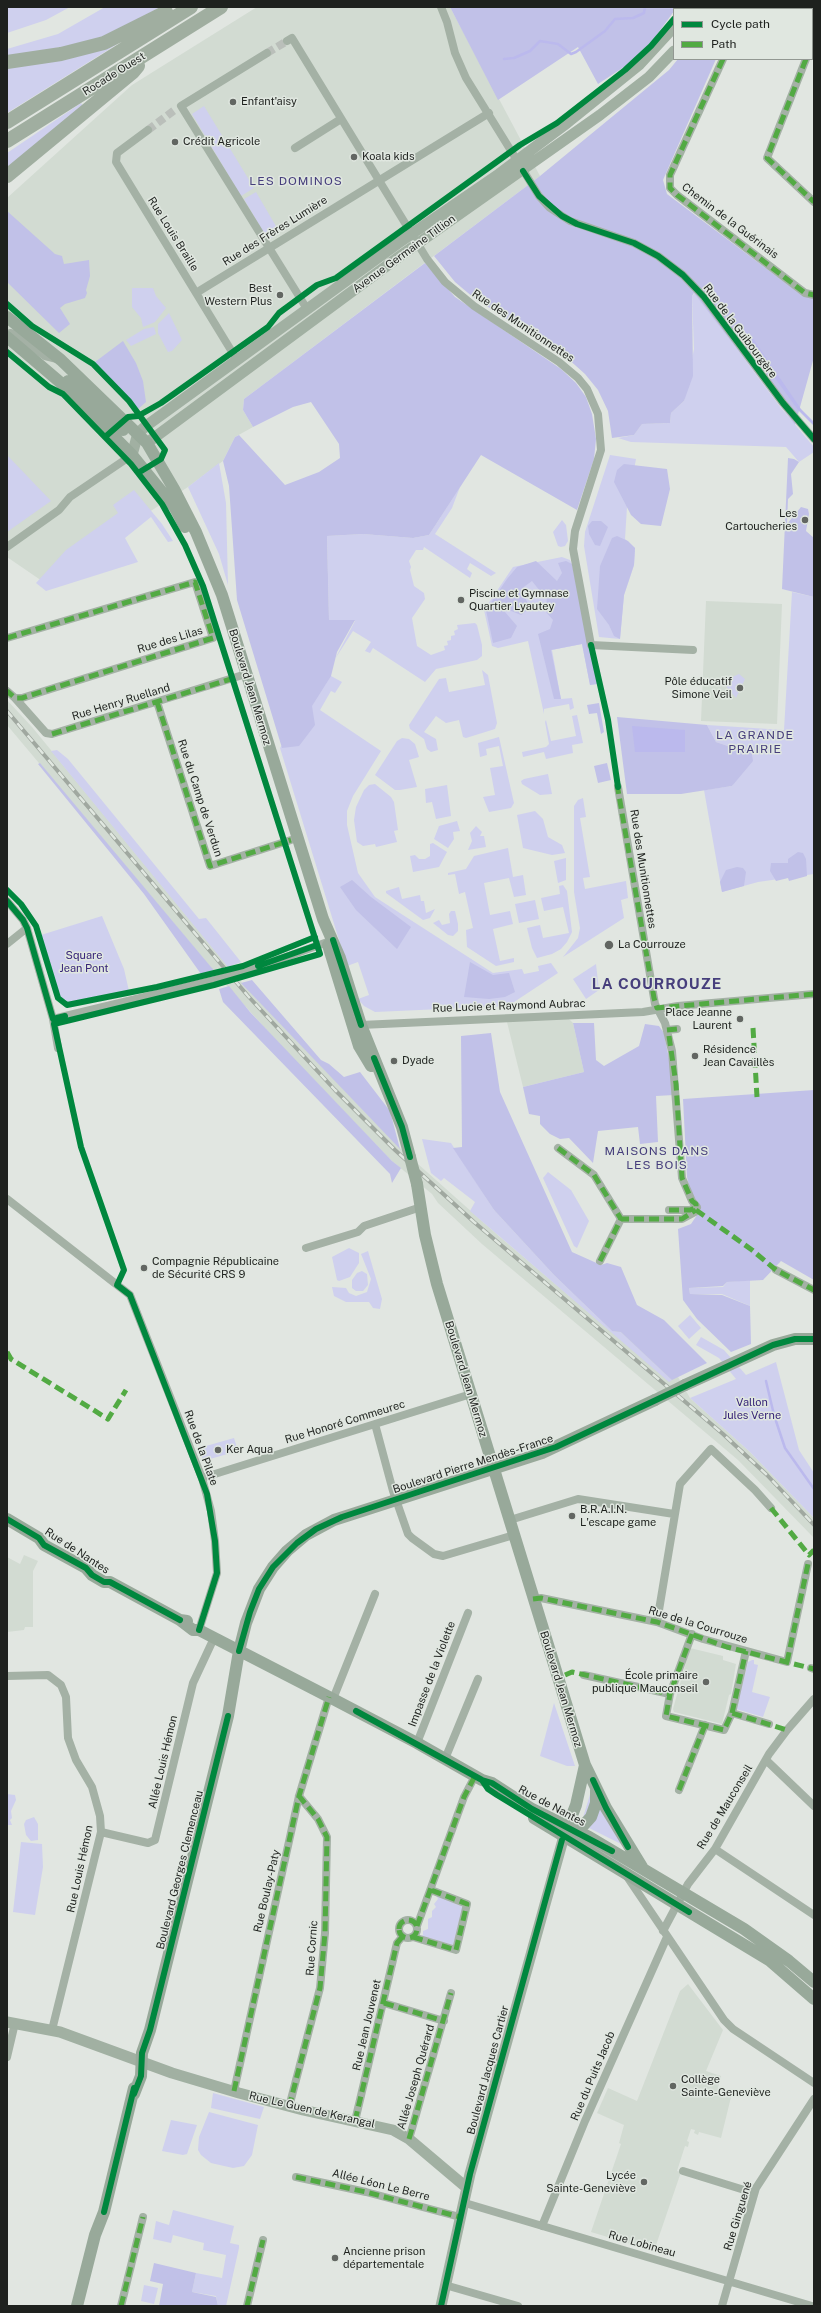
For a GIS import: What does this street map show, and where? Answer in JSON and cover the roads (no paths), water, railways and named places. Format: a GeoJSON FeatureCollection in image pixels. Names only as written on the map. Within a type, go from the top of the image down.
{"type":"FeatureCollection","features":[{"type":"Feature","properties":{"kind":"highway"},"geometry":{"type":"LineString","coordinates":[[7,62],[61,54],[104,43],[175,7]]}},
{"type":"Feature","properties":{"kind":"highway","name":"Rocade Ouest"},"geometry":{"type":"LineString","coordinates":[[7,122],[191,7]]}},
{"type":"Feature","properties":{"kind":"highway","name":"Rocade Ouest"},"geometry":{"type":"LineString","coordinates":[[7,141],[221,7]]}},
{"type":"Feature","properties":{"kind":"highway"},"geometry":{"type":"LineString","coordinates":[[7,176],[133,72],[146,54]]}},
{"type":"Feature","properties":{"kind":"main road","name":"Boulevard Jean Mermoz"},"geometry":{"type":"LineString","coordinates":[[7,317],[61,360],[140,440],[174,489],[209,560],[222,595],[243,675],[316,922],[330,941],[339,982],[359,1046],[389,1099]]}},
{"type":"Feature","properties":{"kind":"main road","name":"Boulevard Jean Mermoz"},"geometry":{"type":"LineString","coordinates":[[7,336],[34,358],[74,395],[132,455],[175,508],[199,552],[210,581],[243,675],[330,941],[389,1099],[402,1127],[421,1207],[430,1260],[510,1520],[584,1769],[586,1785],[565,1832]]}},
{"type":"Feature","properties":{"kind":"main road","name":"Boulevard Jean Mermoz"},"geometry":{"type":"LineString","coordinates":[[34,358],[78,387],[140,440]]}},
{"type":"Feature","properties":{"kind":"main road","name":"Avenue Germaine Tillion"},"geometry":{"type":"LineString","coordinates":[[132,455],[140,440]]}},
{"type":"Feature","properties":{"kind":"main road","name":"Boulevard Pierre Mendès-France"},"geometry":{"type":"LineString","coordinates":[[239,1651],[250,1612],[259,1589],[273,1567],[306,1535],[327,1523],[556,1447],[704,1376],[782,1342],[796,1339],[814,1339]]}},
{"type":"Feature","properties":{"kind":"main road","name":"Rue de Nantes"},"geometry":{"type":"LineString","coordinates":[[7,1519],[39,1538],[44,1545]]}},
{"type":"Feature","properties":{"kind":"main road","name":"Rue de Nantes"},"geometry":{"type":"LineString","coordinates":[[7,1526],[37,1544],[44,1545],[86,1568],[92,1575],[104,1582],[110,1582],[180,1620],[195,1626],[199,1630],[214,1638],[417,1743],[478,1778],[492,1783],[565,1832],[583,1847],[768,1960],[814,1999]]}},
{"type":"Feature","properties":{"kind":"main road","name":"Boulevard Georges Clemenceau"},"geometry":{"type":"LineString","coordinates":[[77,2306],[95,2234],[104,2212],[134,2094],[139,2085],[142,2063],[147,2051],[150,2030],[228,1716],[239,1651]]}},
{"type":"Feature","properties":{"kind":"main road"},"geometry":{"type":"LineString","coordinates":[[584,1769],[596,1786],[609,1813],[645,1870]]}},
{"type":"Feature","properties":{"kind":"main road"},"geometry":{"type":"LineString","coordinates":[[565,1832],[593,1813],[596,1803],[596,1786]]}},
{"type":"Feature","properties":{"kind":"main road","name":"Rue de Nantes"},"geometry":{"type":"LineString","coordinates":[[565,1832],[645,1870],[744,1929],[789,1961],[814,1982]]}},
{"type":"Feature","properties":{"kind":"main road","name":"Boulevard Georges Clemenceau"},"geometry":{"type":"LineString","coordinates":[[85,2306],[102,2237],[104,2212]]}},
{"type":"Feature","properties":{"kind":"street","name":"Rue de la Guibourgère"},"geometry":{"type":"LineString","coordinates":[[441,7],[458,62],[466,78],[539,196],[562,216],[577,224],[621,237],[641,246],[667,262],[683,275],[704,297],[783,403],[814,439]]}},
{"type":"Feature","properties":{"kind":"street","name":"Avenue Germaine Tillion"},"geometry":{"type":"LineString","coordinates":[[140,440],[236,360],[567,123],[639,65],[673,28]]}},
{"type":"Feature","properties":{"kind":"street","name":"Rue des Munitionnettes"},"geometry":{"type":"LineString","coordinates":[[289,39],[341,119],[432,267],[460,296],[559,362],[578,378],[592,400],[598,414],[601,450],[575,531],[573,549],[591,645],[693,650]]}},
{"type":"Feature","properties":{"kind":"street","name":"Avenue Germaine Tillion"},"geometry":{"type":"LineString","coordinates":[[140,440],[153,436],[418,244],[505,182],[523,171],[648,77],[673,52]]}},
{"type":"Feature","properties":{"kind":"street"},"geometry":{"type":"LineString","coordinates":[[266,53],[178,108],[307,310]]}},
{"type":"Feature","properties":{"kind":"street","name":"Chemin de la Guérinais"},"geometry":{"type":"LineString","coordinates":[[723,60],[670,175],[670,188],[677,195],[805,293],[814,295]]}},
{"type":"Feature","properties":{"kind":"street"},"geometry":{"type":"LineString","coordinates":[[806,60],[767,158],[814,202]]}},
{"type":"Feature","properties":{"kind":"street","name":"Rue des Frères Lumière"},"geometry":{"type":"LineString","coordinates":[[196,293],[489,113]]}},
{"type":"Feature","properties":{"kind":"street"},"geometry":{"type":"LineString","coordinates":[[295,148],[341,119]]}},
{"type":"Feature","properties":{"kind":"street","name":"Rue Louis Braille"},"geometry":{"type":"LineString","coordinates":[[148,130],[117,153],[116,162],[236,360]]}},
{"type":"Feature","properties":{"kind":"street"},"geometry":{"type":"LineString","coordinates":[[7,336],[10,333],[15,334],[45,356],[61,360]]}},
{"type":"Feature","properties":{"kind":"street"},"geometry":{"type":"LineString","coordinates":[[7,547],[62,507],[70,497],[132,455]]}},
{"type":"Feature","properties":{"kind":"street","name":"Rue des Lilas"},"geometry":{"type":"LineString","coordinates":[[7,638],[195,582],[213,638],[15,698]]}},
{"type":"Feature","properties":{"kind":"street","name":"Rue Henry Ruelland"},"geometry":{"type":"LineString","coordinates":[[15,698],[50,734],[243,675]]}},
{"type":"Feature","properties":{"kind":"street"},"geometry":{"type":"LineString","coordinates":[[7,691],[15,698]]}},
{"type":"Feature","properties":{"kind":"street","name":"Rue du Camp de Verdun"},"geometry":{"type":"LineString","coordinates":[[157,702],[210,866],[291,840]]}},
{"type":"Feature","properties":{"kind":"street","name":"Rue des Munitionnettes"},"geometry":{"type":"LineString","coordinates":[[618,787],[654,998],[667,1030],[676,1084],[682,1178],[689,1195],[697,1208]]}},
{"type":"Feature","properties":{"kind":"street"},"geometry":{"type":"LineString","coordinates":[[7,901],[23,920],[27,928],[53,1019],[58,1048]]}},
{"type":"Feature","properties":{"kind":"street"},"geometry":{"type":"LineString","coordinates":[[7,944],[27,928]]}},
{"type":"Feature","properties":{"kind":"street"},"geometry":{"type":"LineString","coordinates":[[53,1019],[247,971],[330,941]]}},
{"type":"Feature","properties":{"kind":"street","name":"Boulevard Jean Mermoz"},"geometry":{"type":"LineString","coordinates":[[339,982],[343,986],[355,1022],[361,1025],[360,1040],[365,1056]]}},
{"type":"Feature","properties":{"kind":"street"},"geometry":{"type":"LineString","coordinates":[[657,1008],[814,994]]}},
{"type":"Feature","properties":{"kind":"street","name":"Rue Lucie et Raymond Aubrac"},"geometry":{"type":"LineString","coordinates":[[361,1025],[643,1012],[657,1008]]}},
{"type":"Feature","properties":{"kind":"street"},"geometry":{"type":"LineString","coordinates":[[667,1030],[677,1029]]}},
{"type":"Feature","properties":{"kind":"street"},"geometry":{"type":"LineString","coordinates":[[558,1148],[594,1175],[621,1219]]}},
{"type":"Feature","properties":{"kind":"street","name":"Rue de la Pilate"},"geometry":{"type":"LineString","coordinates":[[7,1200],[119,1282],[130,1295],[202,1478],[213,1524],[217,1568],[214,1589],[199,1630]]}},
{"type":"Feature","properties":{"kind":"street"},"geometry":{"type":"LineString","coordinates":[[306,1248],[358,1232],[364,1226],[421,1207]]}},
{"type":"Feature","properties":{"kind":"street"},"geometry":{"type":"LineString","coordinates":[[669,1210],[690,1210],[697,1208]]}},
{"type":"Feature","properties":{"kind":"street"},"geometry":{"type":"LineString","coordinates":[[621,1219],[682,1219],[697,1208]]}},
{"type":"Feature","properties":{"kind":"street"},"geometry":{"type":"LineString","coordinates":[[600,1261],[621,1219]]}},
{"type":"Feature","properties":{"kind":"street"},"geometry":{"type":"LineString","coordinates":[[776,1270],[814,1290]]}},
{"type":"Feature","properties":{"kind":"street","name":"Rue Honoré Commeurec"},"geometry":{"type":"LineString","coordinates":[[202,1478],[471,1394]]}},
{"type":"Feature","properties":{"kind":"street"},"geometry":{"type":"LineString","coordinates":[[375,1424],[396,1500],[410,1536],[439,1555],[448,1555],[514,1535]]}},
{"type":"Feature","properties":{"kind":"street"},"geometry":{"type":"LineString","coordinates":[[657,1622],[674,1514],[681,1481],[711,1449],[756,1490],[771,1508]]}},
{"type":"Feature","properties":{"kind":"street"},"geometry":{"type":"LineString","coordinates":[[510,1520],[578,1498],[674,1514]]}},
{"type":"Feature","properties":{"kind":"street","name":"Rue de la Courrouze"},"geometry":{"type":"LineString","coordinates":[[533,1599],[541,1598],[597,1611],[657,1622],[703,1639],[787,1662],[808,1564]]}},
{"type":"Feature","properties":{"kind":"street","name":"Rue Boulay-Paty"},"geometry":{"type":"LineString","coordinates":[[234,2092],[300,1796],[331,1698],[375,1594]]}},
{"type":"Feature","properties":{"kind":"street","name":"Impasse de la Violette"},"geometry":{"type":"LineString","coordinates":[[417,1743],[468,1614]]}},
{"type":"Feature","properties":{"kind":"street"},"geometry":{"type":"LineString","coordinates":[[692,1634],[670,1694],[666,1716],[724,1730],[732,1712],[746,1651]]}},
{"type":"Feature","properties":{"kind":"street","name":"Allée Louis Hémon"},"geometry":{"type":"LineString","coordinates":[[101,1832],[148,1843],[155,1840],[193,1683],[214,1638]]}},
{"type":"Feature","properties":{"kind":"street"},"geometry":{"type":"LineString","coordinates":[[584,1674],[670,1694]]}},
{"type":"Feature","properties":{"kind":"street","name":"Rue Louis Hémon"},"geometry":{"type":"LineString","coordinates":[[7,1676],[48,1675],[58,1680],[65,1692],[68,1738],[76,1760],[92,1787],[99,1809],[101,1832],[52,2030]]}},
{"type":"Feature","properties":{"kind":"street"},"geometry":{"type":"LineString","coordinates":[[445,1759],[478,1679]]}},
{"type":"Feature","properties":{"kind":"street","name":"Rue de Mauconseil"},"geometry":{"type":"LineString","coordinates":[[665,1934],[683,1894],[694,1876],[715,1849],[766,1760],[787,1730],[814,1699]]}},
{"type":"Feature","properties":{"kind":"street"},"geometry":{"type":"LineString","coordinates":[[732,1712],[769,1724]]}},
{"type":"Feature","properties":{"kind":"street"},"geometry":{"type":"LineString","coordinates":[[680,1790],[705,1725]]}},
{"type":"Feature","properties":{"kind":"street"},"geometry":{"type":"LineString","coordinates":[[766,1760],[814,1806]]}},
{"type":"Feature","properties":{"kind":"street"},"geometry":{"type":"LineString","coordinates":[[413,1936],[416,1932],[464,1797],[478,1778]]}},
{"type":"Feature","properties":{"kind":"street","name":"Rue Cornic"},"geometry":{"type":"LineString","coordinates":[[289,2107],[320,1988],[325,1933],[327,1837],[318,1819],[300,1796]]}},
{"type":"Feature","properties":{"kind":"street","name":"Boulevard Jacques Cartier"},"geometry":{"type":"LineString","coordinates":[[441,2306],[470,2174],[565,1832]]}},
{"type":"Feature","properties":{"kind":"street"},"geometry":{"type":"LineString","coordinates":[[715,1849],[814,1915]]}},
{"type":"Feature","properties":{"kind":"street","name":"Rue de Nantes"},"geometry":{"type":"LineString","coordinates":[[624,1873],[716,2011],[733,2030],[814,2083]]}},
{"type":"Feature","properties":{"kind":"street"},"geometry":{"type":"LineString","coordinates":[[417,1926],[411,1920],[403,1922],[399,1929],[403,1936],[413,1936],[456,1950],[467,1904],[431,1890]]}},
{"type":"Feature","properties":{"kind":"street","name":"Rue du Puits Jacob"},"geometry":{"type":"LineString","coordinates":[[542,2226],[665,1934]]}},
{"type":"Feature","properties":{"kind":"street","name":"Rue Jean Jouvenet"},"geometry":{"type":"LineString","coordinates":[[355,2121],[397,1943],[403,1936]]}},
{"type":"Feature","properties":{"kind":"street","name":"Allée Joseph Quérard"},"geometry":{"type":"LineString","coordinates":[[409,2139],[451,1993]]}},
{"type":"Feature","properties":{"kind":"street","name":"Allée Joseph Quérard"},"geometry":{"type":"LineString","coordinates":[[384,2003],[444,2021]]}},
{"type":"Feature","properties":{"kind":"street"},"geometry":{"type":"LineString","coordinates":[[7,2057],[11,2023]]}},
{"type":"Feature","properties":{"kind":"street","name":"Rue Le Guen de Kerangal"},"geometry":{"type":"LineString","coordinates":[[11,2023],[52,2030],[142,2063],[149,2069],[161,2074],[172,2074],[289,2107],[393,2130],[409,2139],[443,2166],[467,2188]]}},
{"type":"Feature","properties":{"kind":"street","name":"Rue Ginguené"},"geometry":{"type":"LineString","coordinates":[[722,2306],[754,2193],[761,2178],[814,2099]]}},
{"type":"Feature","properties":{"kind":"street","name":"Rue Le Guen de Kerangal"},"geometry":{"type":"LineString","coordinates":[[443,2166],[470,2174]]}},
{"type":"Feature","properties":{"kind":"street"},"geometry":{"type":"LineString","coordinates":[[683,2171],[754,2193]]}},
{"type":"Feature","properties":{"kind":"street","name":"Allée Léon Le Berre"},"geometry":{"type":"LineString","coordinates":[[296,2177],[366,2192],[460,2216]]}},
{"type":"Feature","properties":{"kind":"street","name":"Rue Lobineau"},"geometry":{"type":"LineString","coordinates":[[464,2203],[812,2306]]}},
{"type":"Feature","properties":{"kind":"street"},"geometry":{"type":"LineString","coordinates":[[121,2306],[143,2218]]}},
{"type":"Feature","properties":{"kind":"street"},"geometry":{"type":"LineString","coordinates":[[247,2306],[263,2240]]}},
{"type":"Feature","properties":{"kind":"street"},"geometry":{"type":"LineString","coordinates":[[446,2284],[518,2306]]}},
{"type":"Feature","properties":{"kind":"waterway"},"geometry":{"type":"LineString","coordinates":[[504,59],[514,58],[530,51],[540,41],[558,44],[571,54],[605,31],[615,19],[633,18],[644,13],[645,7]]}},
{"type":"Feature","properties":{"kind":"waterway"},"geometry":{"type":"LineString","coordinates":[[766,1381],[774,1415],[785,1448],[814,1489]]}},
{"type":"Feature","properties":{"kind":"tunnel"},"geometry":{"type":"LineString","coordinates":[[267,53],[287,41]]}},
{"type":"Feature","properties":{"kind":"tunnel"},"geometry":{"type":"LineString","coordinates":[[148,130],[176,109]]}},
{"type":"Feature","properties":{"kind":"railway"},"geometry":{"type":"LineString","coordinates":[[7,711],[248,996],[335,1090],[395,1150],[474,1222],[723,1434],[767,1475],[814,1525]]}},
{"type":"Feature","properties":{"kind":"place","name":"Enfant'aisy"},"geometry":{"type":"Point","coordinates":[233,102]}},
{"type":"Feature","properties":{"kind":"place","name":"Crédit Agricole"},"geometry":{"type":"Point","coordinates":[175,142]}},
{"type":"Feature","properties":{"kind":"place","name":"Koala kids"},"geometry":{"type":"Point","coordinates":[354,157]}},
{"type":"Feature","properties":{"kind":"place","name":"Best Western Plus"},"geometry":{"type":"Point","coordinates":[280,295]}},
{"type":"Feature","properties":{"kind":"place","name":"Les Cartoucheries"},"geometry":{"type":"Point","coordinates":[805,520]}},
{"type":"Feature","properties":{"kind":"place","name":"Piscine et Gymnase Quartier Lyautey"},"geometry":{"type":"Point","coordinates":[461,600]}},
{"type":"Feature","properties":{"kind":"place","name":"Pôle éducatif Simone Veil"},"geometry":{"type":"Point","coordinates":[740,688]}},
{"type":"Feature","properties":{"kind":"place","name":"La Courrouze"},"geometry":{"type":"Point","coordinates":[609,945]}},
{"type":"Feature","properties":{"kind":"place","name":"Place Jeanne Laurent"},"geometry":{"type":"Point","coordinates":[740,1019]}},
{"type":"Feature","properties":{"kind":"place","name":"Résidence Jean Cavaillès"},"geometry":{"type":"Point","coordinates":[695,1056]}},
{"type":"Feature","properties":{"kind":"place","name":"Dyade"},"geometry":{"type":"Point","coordinates":[394,1061]}},
{"type":"Feature","properties":{"kind":"place","name":"Compagnie Républicaine de Sécurité CRS 9"},"geometry":{"type":"Point","coordinates":[144,1268]}},
{"type":"Feature","properties":{"kind":"place","name":"Ker Aqua"},"geometry":{"type":"Point","coordinates":[218,1450]}},
{"type":"Feature","properties":{"kind":"place","name":"B.R.A.I.N. L'escape game"},"geometry":{"type":"Point","coordinates":[572,1516]}},
{"type":"Feature","properties":{"kind":"place","name":"École primaire publique Mauconseil"},"geometry":{"type":"Point","coordinates":[706,1682]}},
{"type":"Feature","properties":{"kind":"place","name":"Collège Sainte-Geneviève"},"geometry":{"type":"Point","coordinates":[673,2086]}},
{"type":"Feature","properties":{"kind":"place","name":"Lycée Sainte-Geneviève"},"geometry":{"type":"Point","coordinates":[644,2182]}},
{"type":"Feature","properties":{"kind":"place","name":"Ancienne prison départementale"},"geometry":{"type":"Point","coordinates":[335,2258]}},
{"type":"Feature","properties":{"kind":"district","name":"LES DOMINOS"},"geometry":{"type":"Point","coordinates":[296,181]}},
{"type":"Feature","properties":{"kind":"district","name":"LA GRANDE PRAIRIE"},"geometry":{"type":"Point","coordinates":[755,742]}},
{"type":"Feature","properties":{"kind":"district","name":"LA COURROUZE"},"geometry":{"type":"Point","coordinates":[657,984]}},
{"type":"Feature","properties":{"kind":"district","name":"MAISONS DANS LES BOIS"},"geometry":{"type":"Point","coordinates":[657,1158]}},
{"type":"Feature","properties":{"kind":"park label","name":"Square Jean Pont"},"geometry":{"type":"Point","coordinates":[84,962]}},
{"type":"Feature","properties":{"kind":"park label","name":"Vallon Jules Verne"},"geometry":{"type":"Point","coordinates":[752,1409]}}]}
